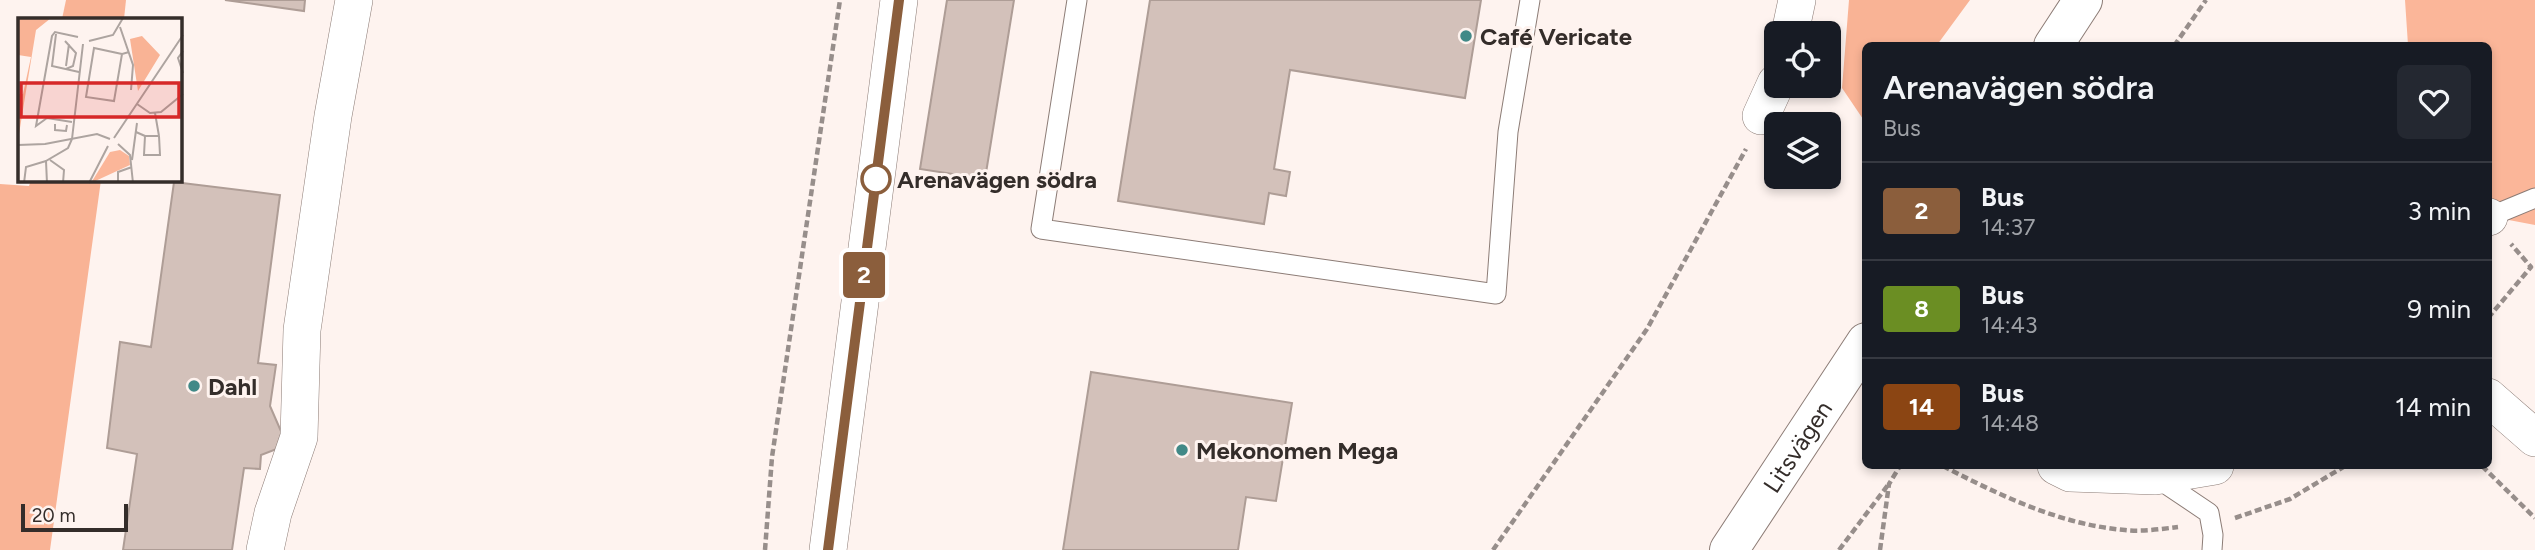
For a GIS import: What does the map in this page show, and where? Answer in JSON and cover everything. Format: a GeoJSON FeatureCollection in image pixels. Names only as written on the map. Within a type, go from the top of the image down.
{"type":"FeatureCollection","features":[{"type":"Feature","properties":{"kind":"main road"},"geometry":{"type":"LineString","coordinates":[[2056,42],[2083,0]]}},
{"type":"Feature","properties":{"kind":"main road","name":"Litsvägen"},"geometry":{"type":"LineString","coordinates":[[1729,550],[1862,348]]}},
{"type":"Feature","properties":{"kind":"street"},"geometry":{"type":"LineString","coordinates":[[265,550],[273,513],[299,437],[302,330],[333,116],[354,0]]}},
{"type":"Feature","properties":{"kind":"street"},"geometry":{"type":"LineString","coordinates":[[828,550],[899,0]]}},
{"type":"Feature","properties":{"kind":"street"},"geometry":{"type":"LineString","coordinates":[[1793,21],[1797,0]]}},
{"type":"Feature","properties":{"kind":"street"},"geometry":{"type":"LineString","coordinates":[[1761,116],[1769,98]]}},
{"type":"Feature","properties":{"kind":"street"},"geometry":{"type":"LineString","coordinates":[[2492,400],[2535,438]]}},
{"type":"Feature","properties":{"kind":"street"},"geometry":{"type":"LineString","coordinates":[[2063,469],[2070,472],[2155,476],[2197,469]]}},
{"type":"Feature","properties":{"kind":"lane"},"geometry":{"type":"LineString","coordinates":[[1077,0],[1041,229],[1496,294],[1508,131],[1530,0]]}},
{"type":"Feature","properties":{"kind":"lane"},"geometry":{"type":"LineString","coordinates":[[2492,216],[2535,198]]}},
{"type":"Feature","properties":{"kind":"lane"},"geometry":{"type":"LineString","coordinates":[[2155,476],[2209,513],[2213,535],[2212,550]]}},
{"type":"Feature","properties":{"kind":"path"},"geometry":{"type":"LineString","coordinates":[[765,550],[772,457],[840,0]]}},
{"type":"Feature","properties":{"kind":"path"},"geometry":{"type":"LineString","coordinates":[[2177,42],[2206,0]]}},
{"type":"Feature","properties":{"kind":"path"},"geometry":{"type":"LineString","coordinates":[[1493,550],[1647,329],[1742,158],[1761,116]]}},
{"type":"Feature","properties":{"kind":"path"},"geometry":{"type":"LineString","coordinates":[[2492,221],[2531,267],[2492,313]]}},
{"type":"Feature","properties":{"kind":"path"},"geometry":{"type":"LineString","coordinates":[[1839,550],[1898,469]]}},
{"type":"Feature","properties":{"kind":"path"},"geometry":{"type":"LineString","coordinates":[[2485,469],[2535,518]]}},
{"type":"Feature","properties":{"kind":"path"},"geometry":{"type":"LineString","coordinates":[[1880,550],[1889,484]]}},
{"type":"Feature","properties":{"kind":"shaded area"},"geometry":{"type":"Polygon","coordinates":[[[66,0],[126,0],[124,18],[62,18],[66,0]]]}},
{"type":"Feature","properties":{"kind":"shaded area"},"geometry":{"type":"Polygon","coordinates":[[[1849,0],[1970,0],[1939,42],[1862,42],[1862,118],[1842,88],[1849,0]]]}},
{"type":"Feature","properties":{"kind":"shaded area"},"geometry":{"type":"Polygon","coordinates":[[[2405,0],[2535,0],[2535,225],[2492,216],[2492,42],[2408,42],[2405,0]]]}},
{"type":"Feature","properties":{"kind":"shaded area"},"geometry":{"type":"Polygon","coordinates":[[[30,182],[101,182],[50,550],[0,550],[0,184],[29,186],[30,182]]]}},
{"type":"Feature","properties":{"kind":"building"},"geometry":{"type":"Polygon","coordinates":[[[225,0],[305,0],[304,11],[225,0]]]}},
{"type":"Feature","properties":{"kind":"building"},"geometry":{"type":"Polygon","coordinates":[[[947,0],[1014,0],[985,179],[920,169],[947,0]]]}},
{"type":"Feature","properties":{"kind":"building"},"geometry":{"type":"Polygon","coordinates":[[[1150,0],[1481,0],[1465,98],[1290,70],[1274,169],[1290,172],[1286,196],[1269,193],[1264,224],[1118,201],[1150,0]]]}},
{"type":"Feature","properties":{"kind":"building","name":"Dahl"},"geometry":{"type":"Polygon","coordinates":[[[174,182],[280,195],[258,363],[276,365],[270,406],[287,445],[261,455],[260,469],[244,468],[232,550],[123,550],[137,454],[107,448],[120,342],[151,347],[174,182]]]}},
{"type":"Feature","properties":{"kind":"building","name":"Mekonomen Mega"},"geometry":{"type":"Polygon","coordinates":[[[1091,372],[1292,403],[1276,501],[1246,497],[1238,550],[1063,550],[1091,372]]]}},
{"type":"Feature","properties":{"kind":"bus line","name":"2"},"geometry":{"type":"LineString","coordinates":[[828,550],[899,0]]}},
{"type":"Feature","properties":{"kind":"place","name":"Café Vericate"},"geometry":{"type":"Point","coordinates":[1466,36]}},
{"type":"Feature","properties":{"kind":"place","name":"Arenavägen södra"},"geometry":{"type":"Point","coordinates":[876,179]}},
{"type":"Feature","properties":{"kind":"place","name":"Dahl"},"geometry":{"type":"Point","coordinates":[194,386]}},
{"type":"Feature","properties":{"kind":"place","name":"Mekonomen Mega"},"geometry":{"type":"Point","coordinates":[1182,450]}}]}
